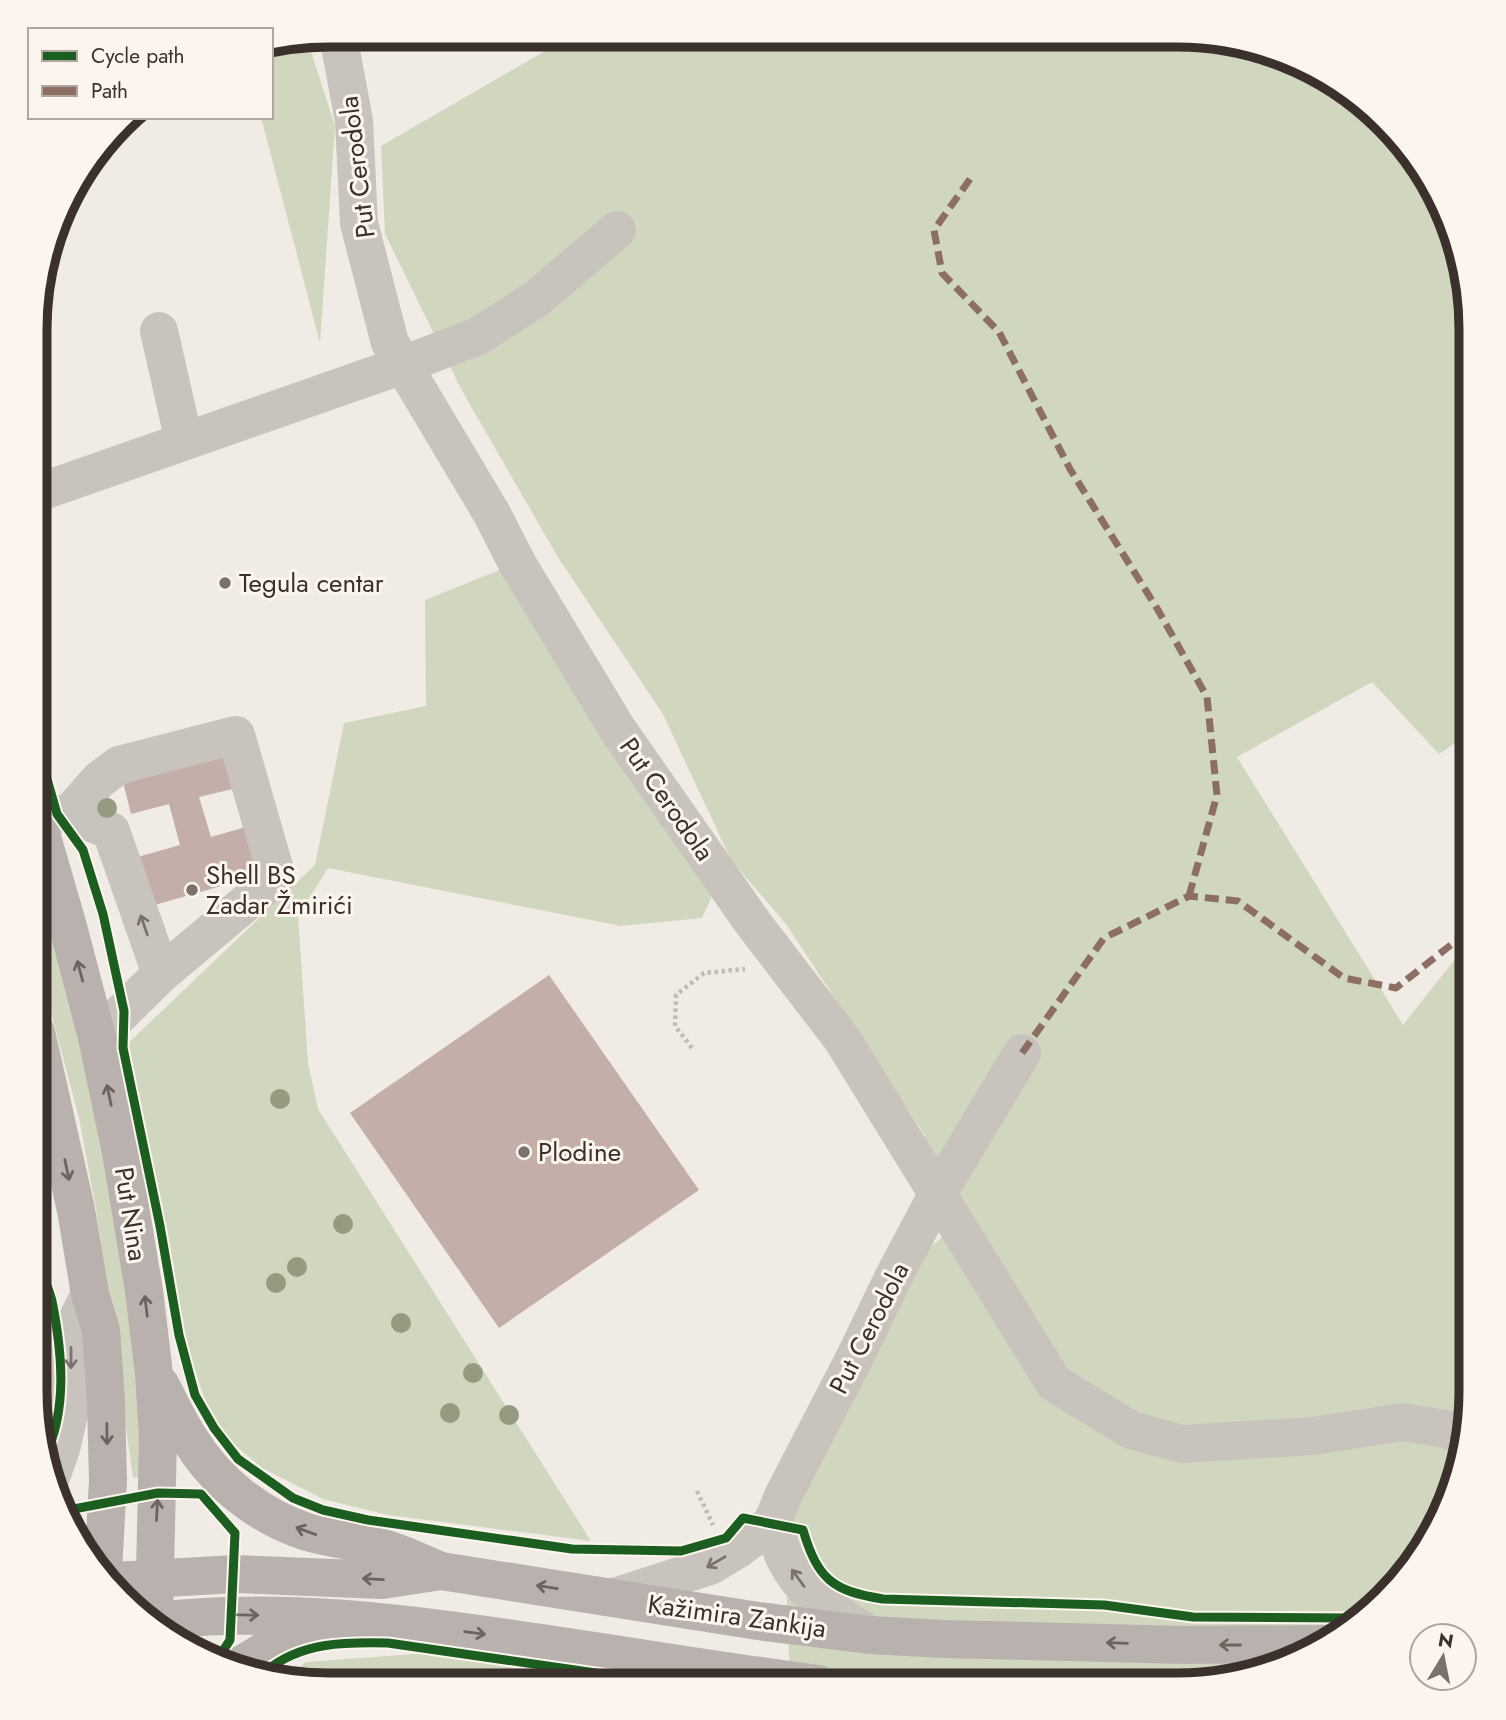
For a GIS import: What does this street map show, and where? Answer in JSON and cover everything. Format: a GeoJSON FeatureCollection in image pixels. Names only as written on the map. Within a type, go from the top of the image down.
{"type":"FeatureCollection","features":[{"type":"Feature","properties":{"kind":"main road","name":"Put Nina"},"geometry":{"type":"LineString","coordinates":[[47,816],[67,923],[97,1037],[121,1152],[144,1291],[154,1374],[158,1482],[155,1612]]}},
{"type":"Feature","properties":{"kind":"main road","name":"Put Nina"},"geometry":{"type":"LineString","coordinates":[[47,1079],[65,1157],[90,1294],[101,1330],[106,1401],[107,1502],[104,1559]]}},
{"type":"Feature","properties":{"kind":"main road"},"geometry":{"type":"LineString","coordinates":[[154,1374],[191,1442],[219,1477],[241,1497],[272,1517],[304,1531],[336,1541],[384,1548],[441,1571]]}},
{"type":"Feature","properties":{"kind":"main road","name":"Kažimira Zankija"},"geometry":{"type":"LineString","coordinates":[[121,1581],[234,1574],[382,1580],[441,1571],[758,1621],[870,1635],[1172,1645],[1301,1644]]}},
{"type":"Feature","properties":{"kind":"main road"},"geometry":{"type":"LineString","coordinates":[[165,1619],[233,1614],[341,1618],[446,1629],[744,1673]]}},
{"type":"Feature","properties":{"kind":"main road"},"geometry":{"type":"LineString","coordinates":[[248,1661],[277,1643],[341,1618]]}},
{"type":"Feature","properties":{"kind":"street","name":"Put Cerodola"},"geometry":{"type":"LineString","coordinates":[[340,47],[354,121],[359,223],[390,344],[618,730],[753,923],[842,1039],[937,1195],[772,1522]]}},
{"type":"Feature","properties":{"kind":"street"},"geometry":{"type":"LineString","coordinates":[[47,490],[403,365],[478,336],[536,299],[617,230]]}},
{"type":"Feature","properties":{"kind":"street"},"geometry":{"type":"LineString","coordinates":[[159,331],[184,441]]}},
{"type":"Feature","properties":{"kind":"street"},"geometry":{"type":"LineString","coordinates":[[47,816],[119,765],[236,735],[277,877],[161,974],[97,1037]]}},
{"type":"Feature","properties":{"kind":"street"},"geometry":{"type":"LineString","coordinates":[[47,816],[111,831],[161,974]]}},
{"type":"Feature","properties":{"kind":"street"},"geometry":{"type":"LineString","coordinates":[[1022,1053],[937,1195],[1054,1383],[1131,1430],[1182,1444],[1314,1436],[1402,1422],[1455,1432]]}},
{"type":"Feature","properties":{"kind":"street"},"geometry":{"type":"LineString","coordinates":[[56,1462],[69,1414],[71,1332],[90,1294]]}},
{"type":"Feature","properties":{"kind":"street"},"geometry":{"type":"LineString","coordinates":[[614,1597],[710,1566],[737,1550],[772,1522],[786,1560],[801,1584],[823,1605],[870,1635]]}},
{"type":"Feature","properties":{"kind":"path"},"geometry":{"type":"LineString","coordinates":[[692,1048],[675,1027],[676,995],[704,973],[746,969],[756,975]]}},
{"type":"Feature","properties":{"kind":"path"},"geometry":{"type":"LineString","coordinates":[[697,1491],[714,1527]]}},
{"type":"Feature","properties":{"kind":"green space"},"geometry":{"type":"Polygon","coordinates":[[[552,47],[1176,47],[1250,57],[1318,85],[1363,117],[1389,143],[1421,188],[1444,239],[1453,274],[1458,311],[1459,740],[1439,754],[1372,682],[1237,757],[1403,1025],[1459,954],[1459,1390],[1453,1446],[1444,1481],[1430,1515],[1411,1547],[1389,1577],[1363,1603],[1318,1635],[1267,1658],[1232,1667],[1195,1672],[790,1673],[783,1496],[893,1278],[946,1234],[924,1134],[786,924],[731,860],[663,714],[559,559],[461,389],[385,234],[381,146],[552,47]]]}},
{"type":"Feature","properties":{"kind":"green space"},"geometry":{"type":"Polygon","coordinates":[[[310,48],[335,126],[320,343],[262,119],[273,119],[273,53],[310,48]]]}},
{"type":"Feature","properties":{"kind":"green space"},"geometry":{"type":"Polygon","coordinates":[[[517,563],[721,877],[702,918],[621,926],[328,868],[298,916],[308,1063],[318,1109],[591,1541],[388,1515],[323,1499],[264,1469],[214,1428],[182,1331],[123,1048],[315,865],[344,723],[426,706],[425,600],[517,563]]]}},
{"type":"Feature","properties":{"kind":"green space"},"geometry":{"type":"Polygon","coordinates":[[[47,905],[109,1156],[149,1476],[133,1478],[96,1209],[79,1118],[47,997],[47,905]]]}},
{"type":"Feature","properties":{"kind":"green space"},"geometry":{"type":"Polygon","coordinates":[[[496,1648],[636,1673],[330,1673],[296,1670],[306,1662],[496,1648]]]}},
{"type":"Feature","properties":{"kind":"building"},"geometry":{"type":"Polygon","coordinates":[[[227,748],[237,788],[199,797],[211,837],[256,824],[270,872],[148,907],[134,858],[180,845],[169,804],[131,814],[121,774],[227,748]]]}},
{"type":"Feature","properties":{"kind":"building","name":"Plodine"},"geometry":{"type":"Polygon","coordinates":[[[549,975],[699,1190],[499,1328],[350,1113],[549,975]]]}},
{"type":"Feature","properties":{"kind":"marked path"},"geometry":{"type":"LineString","coordinates":[[970,179],[934,230],[942,273],[999,332],[1070,469],[1158,610],[1207,697],[1217,795],[1189,896]]}},
{"type":"Feature","properties":{"kind":"marked path"},"geometry":{"type":"LineString","coordinates":[[1022,1053],[1104,938],[1189,896],[1238,901],[1344,978],[1396,988],[1459,939]]}},
{"type":"Feature","properties":{"kind":"cycle path"},"geometry":{"type":"LineString","coordinates":[[47,779],[57,814],[83,850],[103,914],[124,1011],[123,1048],[160,1226],[179,1335],[195,1395],[214,1428],[238,1459],[293,1498],[323,1510],[368,1520],[572,1549],[681,1551],[726,1538],[743,1518],[803,1530],[815,1561],[830,1580],[852,1592],[883,1599],[1104,1605],[1193,1617],[1343,1618]]}},
{"type":"Feature","properties":{"kind":"cycle path"},"geometry":{"type":"LineString","coordinates":[[47,1286],[58,1340],[61,1380],[57,1419],[52,1438]]}},
{"type":"Feature","properties":{"kind":"cycle path"},"geometry":{"type":"LineString","coordinates":[[74,1509],[158,1493],[201,1494],[235,1533],[230,1640],[223,1651]]}},
{"type":"Feature","properties":{"kind":"cycle path"},"geometry":{"type":"LineString","coordinates":[[272,1667],[309,1649],[340,1644],[388,1643],[596,1673]]}},
{"type":"Feature","properties":{"kind":"place","name":"Tegula centar"},"geometry":{"type":"Point","coordinates":[225,583]}},
{"type":"Feature","properties":{"kind":"place","name":"Shell BS Zadar Žmirići"},"geometry":{"type":"Point","coordinates":[192,890]}},
{"type":"Feature","properties":{"kind":"place","name":"Plodine"},"geometry":{"type":"Point","coordinates":[524,1152]}}]}
